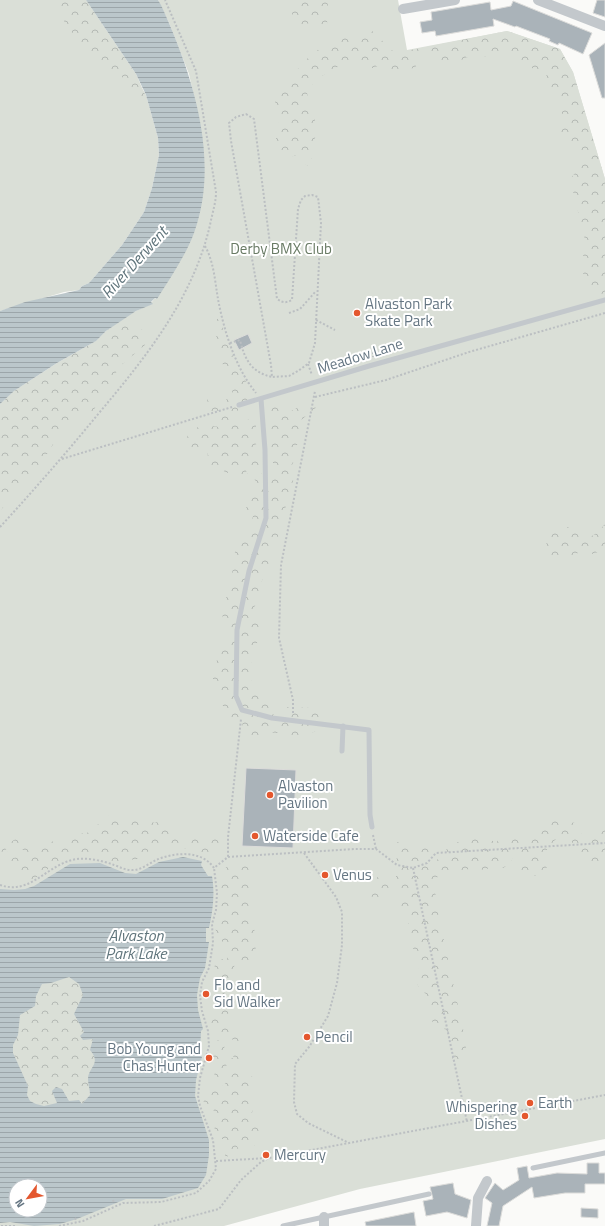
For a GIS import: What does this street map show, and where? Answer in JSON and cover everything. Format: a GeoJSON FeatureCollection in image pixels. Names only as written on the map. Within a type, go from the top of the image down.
{"type":"FeatureCollection","features":[{"type":"Feature","properties":{"kind":"street"},"geometry":{"type":"LineString","coordinates":[[402,9],[455,0]]}},
{"type":"Feature","properties":{"kind":"street"},"geometry":{"type":"LineString","coordinates":[[538,0],[605,26]]}},
{"type":"Feature","properties":{"kind":"street"},"geometry":{"type":"LineString","coordinates":[[476,1226],[478,1198],[487,1180]]}},
{"type":"Feature","properties":{"kind":"lane","name":"Meadow Lane"},"geometry":{"type":"LineString","coordinates":[[239,406],[486,332],[605,300]]}},
{"type":"Feature","properties":{"kind":"lane"},"geometry":{"type":"LineString","coordinates":[[261,399],[265,450],[266,518],[249,572],[237,630],[236,696],[242,710],[272,718],[370,730],[370,816],[372,826]]}},
{"type":"Feature","properties":{"kind":"lane"},"geometry":{"type":"LineString","coordinates":[[342,751],[343,726]]}},
{"type":"Feature","properties":{"kind":"lane"},"geometry":{"type":"LineString","coordinates":[[533,1168],[605,1153]]}},
{"type":"Feature","properties":{"kind":"lane"},"geometry":{"type":"LineString","coordinates":[[283,1226],[324,1222],[429,1194]]}},
{"type":"Feature","properties":{"kind":"path"},"geometry":{"type":"LineString","coordinates":[[0,527],[61,459],[155,344],[190,283],[205,246],[216,201],[216,192],[200,85],[188,50],[165,0]]}},
{"type":"Feature","properties":{"kind":"path"},"geometry":{"type":"LineString","coordinates":[[230,343],[240,340],[243,351],[256,371],[272,377],[289,376],[308,363],[315,343],[321,223],[318,197],[312,195],[305,196],[301,200],[298,209],[292,300],[287,303],[277,299],[254,119],[246,114],[236,117],[229,123],[272,377]]}},
{"type":"Feature","properties":{"kind":"path"},"geometry":{"type":"LineString","coordinates":[[205,246],[210,254],[218,300],[230,343],[246,379],[261,399]]}},
{"type":"Feature","properties":{"kind":"path"},"geometry":{"type":"LineString","coordinates":[[289,313],[300,308],[317,290]]}},
{"type":"Feature","properties":{"kind":"path"},"geometry":{"type":"LineString","coordinates":[[315,397],[386,380],[469,352],[605,313]]}},
{"type":"Feature","properties":{"kind":"path"},"geometry":{"type":"LineString","coordinates":[[316,320],[336,330]]}},
{"type":"Feature","properties":{"kind":"path"},"geometry":{"type":"LineString","coordinates":[[293,720],[293,700],[279,638],[281,565],[315,397],[315,383],[308,363]]}},
{"type":"Feature","properties":{"kind":"path"},"geometry":{"type":"LineString","coordinates":[[61,459],[239,406]]}},
{"type":"Feature","properties":{"kind":"path"},"geometry":{"type":"LineString","coordinates":[[228,857],[228,838],[242,710]]}},
{"type":"Feature","properties":{"kind":"path"},"geometry":{"type":"LineString","coordinates":[[372,826],[376,849]]}},
{"type":"Feature","properties":{"kind":"path"},"geometry":{"type":"LineString","coordinates":[[214,868],[228,857],[304,853],[355,848],[376,849],[397,865],[413,868],[427,863],[436,853],[605,843]]}},
{"type":"Feature","properties":{"kind":"path"},"geometry":{"type":"LineString","coordinates":[[304,853],[336,897],[342,912],[342,945],[337,983],[328,1016],[309,1047],[294,1064],[294,1102],[297,1114],[308,1123],[348,1142]]}},
{"type":"Feature","properties":{"kind":"path"},"geometry":{"type":"LineString","coordinates":[[0,885],[13,887],[30,884],[69,861],[77,860],[99,860],[124,869],[135,870],[166,856],[189,854],[204,858],[214,868],[217,893],[216,910],[212,924],[213,943],[209,968],[202,982],[200,996],[202,1011],[208,1031],[209,1046],[200,1078],[198,1096],[200,1106],[211,1134],[213,1157],[216,1161],[216,1169],[213,1176],[203,1189],[196,1193],[161,1202],[124,1203],[84,1221],[59,1226]]}},
{"type":"Feature","properties":{"kind":"path"},"geometry":{"type":"LineString","coordinates":[[413,868],[467,1122]]}},
{"type":"Feature","properties":{"kind":"path"},"geometry":{"type":"LineString","coordinates":[[216,1161],[269,1158],[605,1095]]}},
{"type":"Feature","properties":{"kind":"path"},"geometry":{"type":"LineString","coordinates":[[154,1226],[219,1209],[241,1180],[261,1162],[269,1158]]}},
{"type":"Feature","properties":{"kind":"path"},"geometry":{"type":"LineString","coordinates":[[1,1226],[16,1226]]}},
{"type":"Feature","properties":{"kind":"green space"},"geometry":{"type":"Polygon","coordinates":[[[0,0],[86,0],[146,95],[158,138],[159,155],[152,188],[144,212],[122,245],[89,283],[82,286],[79,290],[64,292],[0,311],[0,0]]]}},
{"type":"Feature","properties":{"kind":"green space"},"geometry":{"type":"Polygon","coordinates":[[[52,0],[86,0],[136,74],[147,99],[139,99],[125,79],[111,74],[85,49],[77,40],[52,0]]]}},
{"type":"Feature","properties":{"kind":"green space","name":"Derby BMX Club"},"geometry":{"type":"Polygon","coordinates":[[[158,0],[398,0],[407,50],[507,31],[560,49],[573,72],[605,179],[605,1139],[360,1189],[224,1226],[0,1226],[0,404],[14,391],[96,341],[122,320],[136,311],[152,304],[151,303],[155,298],[156,299],[199,214],[204,171],[200,124],[189,74],[169,23],[158,0]]]}},
{"type":"Feature","properties":{"kind":"green space"},"geometry":{"type":"Polygon","coordinates":[[[287,0],[328,0],[327,26],[323,27],[318,21],[302,25],[293,16],[287,0]]]}},
{"type":"Feature","properties":{"kind":"green space"},"geometry":{"type":"Polygon","coordinates":[[[371,30],[393,51],[406,51],[507,31],[560,49],[573,72],[605,179],[605,293],[598,295],[591,292],[584,278],[582,266],[585,240],[570,179],[581,166],[582,159],[565,140],[560,130],[562,113],[559,103],[543,85],[547,74],[532,68],[528,62],[518,62],[509,52],[487,57],[480,55],[472,60],[467,57],[460,61],[440,61],[432,58],[427,53],[421,55],[421,62],[414,68],[390,72],[382,64],[373,68],[366,68],[360,60],[338,67],[324,75],[307,91],[309,110],[315,116],[315,128],[317,133],[311,148],[312,169],[304,163],[299,155],[283,158],[278,151],[286,145],[277,144],[276,138],[281,134],[275,101],[286,85],[304,62],[319,49],[337,39],[371,30]]]}},
{"type":"Feature","properties":{"kind":"green space"},"geometry":{"type":"Polygon","coordinates":[[[126,317],[146,333],[145,345],[120,366],[92,413],[75,416],[63,428],[46,456],[0,511],[0,404],[14,391],[57,363],[96,341],[106,331],[126,317]]]}},
{"type":"Feature","properties":{"kind":"green space"},"geometry":{"type":"Polygon","coordinates":[[[219,318],[237,368],[251,389],[249,397],[235,414],[239,421],[243,423],[252,417],[256,421],[256,433],[259,436],[258,443],[255,445],[253,451],[259,456],[262,477],[273,478],[273,461],[269,453],[269,408],[284,403],[291,411],[313,400],[318,406],[300,421],[299,442],[295,448],[296,456],[292,465],[294,477],[281,521],[277,543],[268,552],[269,568],[260,584],[261,596],[253,609],[260,618],[257,644],[251,658],[252,677],[249,691],[264,694],[273,707],[274,725],[281,726],[281,714],[286,707],[314,708],[324,720],[322,728],[304,736],[271,732],[259,735],[254,739],[246,738],[242,723],[239,721],[231,726],[229,721],[231,715],[223,706],[215,690],[213,669],[225,642],[230,642],[232,638],[231,630],[222,616],[222,611],[226,601],[226,590],[232,578],[237,545],[245,535],[251,532],[250,528],[253,516],[245,511],[253,496],[250,491],[256,488],[257,483],[252,476],[252,470],[248,468],[246,471],[248,475],[245,479],[238,477],[235,472],[226,473],[217,465],[212,468],[202,467],[199,461],[206,458],[208,455],[204,447],[200,453],[196,452],[189,446],[187,439],[190,432],[194,429],[203,426],[219,427],[222,423],[220,417],[210,417],[207,399],[214,397],[221,404],[233,394],[221,359],[222,351],[211,323],[219,318]]]}},
{"type":"Feature","properties":{"kind":"green space"},"geometry":{"type":"Polygon","coordinates":[[[605,524],[605,552],[601,551],[592,554],[585,550],[564,559],[557,564],[551,562],[546,542],[552,531],[567,527],[574,527],[582,529],[584,534],[589,538],[598,532],[605,524]]]}},
{"type":"Feature","properties":{"kind":"green space"},"geometry":{"type":"Polygon","coordinates":[[[134,813],[142,818],[147,816],[154,823],[161,821],[168,828],[181,835],[195,836],[220,834],[222,843],[213,857],[190,849],[167,847],[151,848],[143,858],[123,861],[121,864],[96,857],[72,857],[56,864],[30,881],[15,867],[9,865],[2,851],[0,855],[0,838],[11,859],[21,855],[30,859],[34,856],[24,850],[12,848],[11,842],[23,834],[29,843],[41,845],[51,841],[59,844],[65,844],[75,834],[87,833],[111,814],[124,819],[134,813]]]}},
{"type":"Feature","properties":{"kind":"green space"},"geometry":{"type":"Polygon","coordinates":[[[554,818],[575,823],[580,833],[590,838],[605,829],[605,861],[597,862],[581,860],[575,853],[571,839],[555,840],[544,853],[547,870],[545,876],[523,876],[518,866],[523,856],[521,851],[514,854],[510,864],[503,868],[495,862],[485,871],[474,866],[470,869],[442,873],[430,884],[437,897],[437,908],[465,1038],[467,1059],[461,1064],[453,1062],[447,1030],[439,1027],[432,1021],[431,1010],[425,1009],[419,1002],[426,994],[420,990],[416,981],[420,972],[416,959],[418,952],[411,947],[408,934],[413,929],[408,924],[409,918],[402,914],[397,902],[400,894],[392,892],[389,896],[379,899],[370,896],[371,882],[382,874],[389,873],[391,885],[396,882],[396,875],[401,870],[395,866],[397,857],[402,853],[396,850],[395,843],[406,839],[414,845],[424,841],[431,845],[430,854],[424,859],[428,866],[444,855],[448,846],[478,836],[482,835],[489,840],[497,842],[499,838],[506,836],[512,840],[517,834],[533,839],[554,818]]]}},
{"type":"Feature","properties":{"kind":"green space"},"geometry":{"type":"Polygon","coordinates":[[[240,862],[249,864],[250,907],[251,920],[255,932],[256,958],[253,961],[246,962],[242,965],[235,962],[233,973],[225,982],[225,991],[221,1007],[225,1007],[229,1002],[233,987],[239,989],[233,1007],[228,1013],[233,1033],[238,1032],[241,1034],[240,1041],[236,1043],[230,1037],[226,1041],[224,1050],[225,1058],[233,1058],[234,1054],[241,1051],[244,1057],[242,1062],[227,1064],[221,1078],[217,1081],[219,1089],[239,1068],[249,1073],[255,1080],[250,1084],[247,1098],[253,1108],[251,1118],[260,1128],[262,1134],[254,1146],[237,1146],[240,1152],[239,1158],[225,1156],[225,1149],[231,1143],[226,1139],[216,1139],[214,1112],[213,1109],[206,1109],[203,1099],[210,1089],[213,1080],[215,1070],[213,1055],[214,1046],[223,1035],[212,1028],[210,1020],[214,1012],[217,991],[214,972],[215,963],[218,959],[227,959],[230,952],[216,931],[216,923],[220,910],[220,880],[221,874],[225,869],[240,862]]]}},
{"type":"Feature","properties":{"kind":"green space"},"geometry":{"type":"Polygon","coordinates":[[[69,977],[79,984],[83,995],[78,1014],[81,1028],[84,1032],[80,1036],[83,1040],[93,1039],[91,1050],[94,1055],[95,1062],[90,1071],[88,1081],[90,1095],[82,1104],[79,1100],[69,1101],[62,1089],[57,1103],[44,1106],[30,1101],[27,1095],[28,1086],[13,1053],[13,1045],[18,1035],[20,1015],[35,1006],[36,996],[42,984],[51,983],[69,977]]]}},
{"type":"Feature","properties":{"kind":"water","name":"River Derwent"},"geometry":{"type":"Polygon","coordinates":[[[86,0],[158,0],[161,5],[183,59],[199,117],[204,146],[205,176],[202,205],[194,233],[186,250],[157,299],[155,298],[151,302],[153,304],[136,311],[106,331],[96,341],[57,363],[14,391],[0,404],[0,311],[25,302],[79,290],[82,286],[89,283],[122,245],[144,212],[152,188],[159,155],[158,138],[146,95],[136,74],[86,0]]]}},
{"type":"Feature","properties":{"kind":"water","name":"Alvaston Park Lake"},"geometry":{"type":"Polygon","coordinates":[[[183,857],[202,861],[201,865],[208,876],[212,876],[212,908],[209,928],[206,928],[206,942],[209,942],[205,968],[200,978],[197,995],[198,1010],[203,1029],[201,1031],[200,1055],[202,1057],[196,1080],[195,1096],[209,1140],[209,1155],[206,1175],[198,1188],[162,1199],[126,1199],[77,1219],[60,1224],[34,1226],[10,1222],[0,1223],[0,889],[14,890],[34,886],[70,864],[100,863],[125,873],[136,874],[159,862],[183,857]],[[69,977],[51,983],[42,984],[36,996],[35,1006],[20,1015],[18,1035],[13,1045],[13,1053],[28,1086],[27,1095],[30,1101],[36,1104],[44,1106],[57,1103],[52,1091],[56,1087],[62,1089],[69,1101],[79,1100],[82,1104],[90,1095],[88,1081],[95,1059],[90,1050],[93,1039],[83,1040],[80,1036],[84,1032],[74,1014],[83,995],[79,984],[69,977]]]}},
{"type":"Feature","properties":{"kind":"building"},"geometry":{"type":"Polygon","coordinates":[[[597,0],[605,0],[605,17],[593,13],[597,0]]]}},
{"type":"Feature","properties":{"kind":"building"},"geometry":{"type":"Polygon","coordinates":[[[513,1],[592,33],[583,54],[559,43],[558,45],[549,41],[550,39],[493,19],[494,26],[436,36],[435,31],[422,33],[420,22],[432,20],[431,12],[490,2],[491,10],[511,6],[513,1]]]}},
{"type":"Feature","properties":{"kind":"building"},"geometry":{"type":"Polygon","coordinates":[[[605,43],[605,98],[602,98],[589,55],[605,43]]]}},
{"type":"Feature","properties":{"kind":"building"},"geometry":{"type":"Polygon","coordinates":[[[248,334],[252,343],[239,350],[234,340],[248,334]]]}},
{"type":"Feature","properties":{"kind":"building","name":"Alvaston Pavilion"},"geometry":{"type":"Polygon","coordinates":[[[246,768],[296,770],[293,848],[242,846],[246,768]]]}},
{"type":"Feature","properties":{"kind":"building"},"geometry":{"type":"Polygon","coordinates":[[[587,1163],[599,1163],[599,1173],[605,1173],[605,1184],[585,1184],[585,1193],[565,1193],[534,1198],[532,1187],[503,1206],[499,1226],[487,1226],[492,1203],[485,1198],[495,1183],[503,1190],[519,1180],[517,1168],[527,1166],[529,1178],[557,1173],[587,1174],[587,1163]]]}},
{"type":"Feature","properties":{"kind":"building"},"geometry":{"type":"Polygon","coordinates":[[[453,1183],[455,1194],[471,1200],[467,1218],[447,1212],[426,1216],[423,1201],[433,1199],[430,1187],[453,1183]]]}},
{"type":"Feature","properties":{"kind":"building"},"geometry":{"type":"Polygon","coordinates":[[[581,1208],[598,1209],[598,1218],[581,1217],[581,1208]]]}},
{"type":"Feature","properties":{"kind":"building"},"geometry":{"type":"Polygon","coordinates":[[[414,1212],[416,1226],[366,1226],[365,1222],[414,1212]]]}},
{"type":"Feature","properties":{"kind":"place","name":"Alvaston Park Skate Park"},"geometry":{"type":"Point","coordinates":[357,313]}},
{"type":"Feature","properties":{"kind":"place","name":"Alvaston Pavilion"},"geometry":{"type":"Point","coordinates":[270,795]}},
{"type":"Feature","properties":{"kind":"place","name":"Waterside Cafe"},"geometry":{"type":"Point","coordinates":[255,836]}},
{"type":"Feature","properties":{"kind":"place","name":"Venus"},"geometry":{"type":"Point","coordinates":[325,875]}},
{"type":"Feature","properties":{"kind":"place","name":"Flo and Sid Walker"},"geometry":{"type":"Point","coordinates":[206,994]}},
{"type":"Feature","properties":{"kind":"place","name":"Pencil"},"geometry":{"type":"Point","coordinates":[307,1037]}},
{"type":"Feature","properties":{"kind":"place","name":"Bob Young and Chas Hunter"},"geometry":{"type":"Point","coordinates":[209,1058]}},
{"type":"Feature","properties":{"kind":"place","name":"Earth"},"geometry":{"type":"Point","coordinates":[530,1103]}},
{"type":"Feature","properties":{"kind":"place","name":"Whispering Dishes"},"geometry":{"type":"Point","coordinates":[525,1116]}},
{"type":"Feature","properties":{"kind":"place","name":"Mercury"},"geometry":{"type":"Point","coordinates":[266,1155]}}]}
